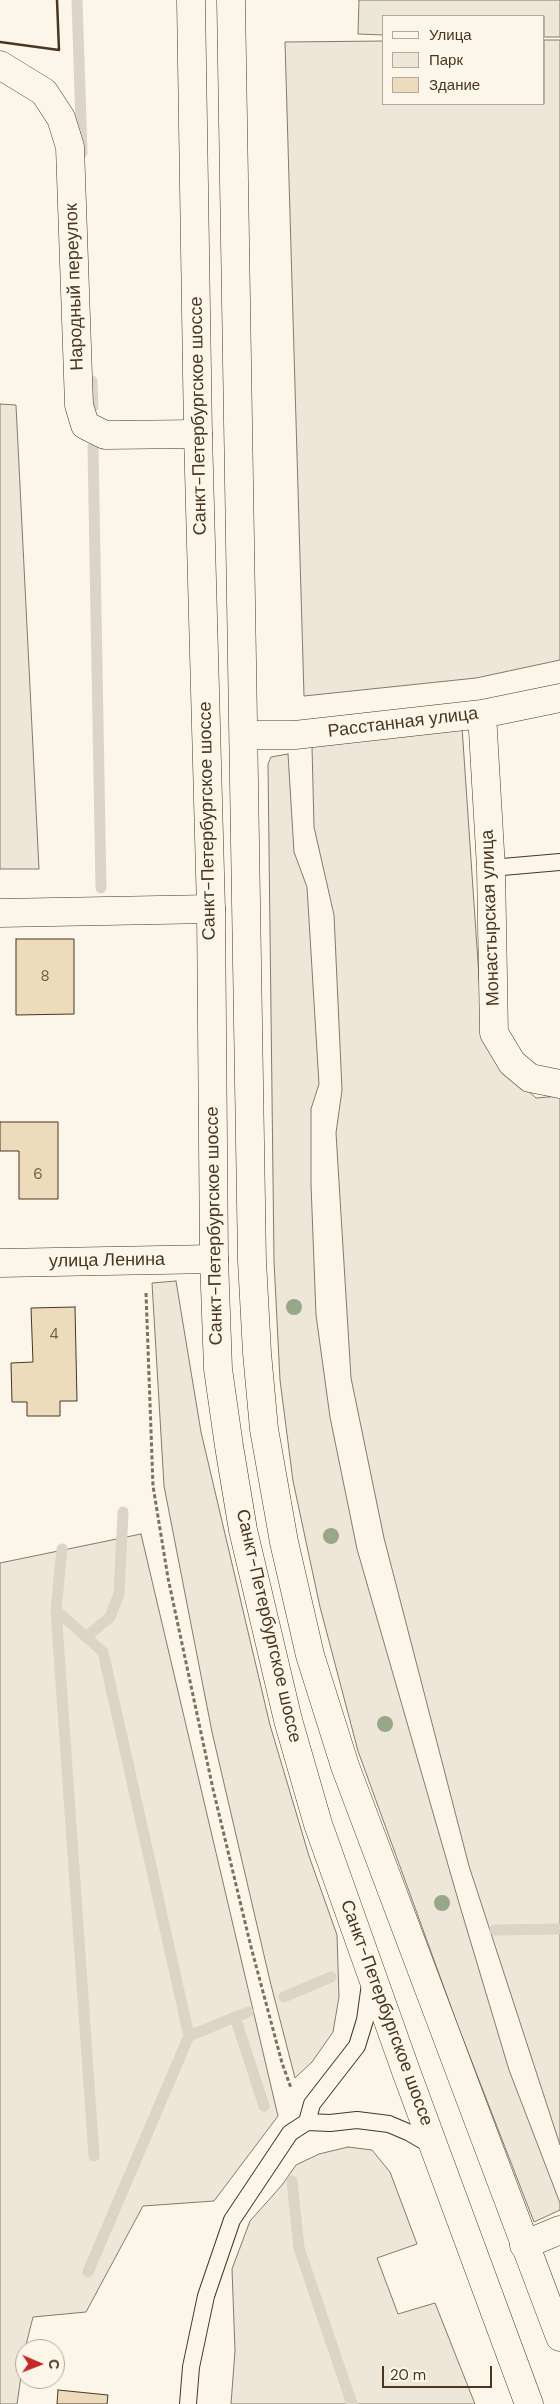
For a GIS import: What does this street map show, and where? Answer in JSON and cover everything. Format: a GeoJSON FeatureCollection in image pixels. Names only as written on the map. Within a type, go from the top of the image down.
{"type":"FeatureCollection","features":[{"type":"Feature","properties":{"kind":"main road","name":"Санкт-Петербургское шоссе"},"geometry":{"type":"LineString","coordinates":[[191,0],[198,434],[210,909],[214,1260],[218,1369],[243,1530],[288,1720],[318,1824],[529,2404]]}},
{"type":"Feature","properties":{"kind":"main road","name":"Санкт-Петербургское шоссе"},"geometry":{"type":"LineString","coordinates":[[231,0],[236,376],[245,735],[253,1270],[264,1430],[284,1542],[310,1655],[345,1766],[560,2337]]}},
{"type":"Feature","properties":{"kind":"main road","name":"Народный переулок"},"geometry":{"type":"LineString","coordinates":[[0,65],[44,92],[61,118],[70,147],[79,405],[85,424],[105,435],[198,434]]}},
{"type":"Feature","properties":{"kind":"main road","name":"Расстанная улица"},"geometry":{"type":"LineString","coordinates":[[245,735],[295,735],[482,714],[560,698]]}},
{"type":"Feature","properties":{"kind":"main road","name":"Монастырская улица"},"geometry":{"type":"LineString","coordinates":[[482,714],[491,868],[494,1033],[512,1063],[530,1078],[560,1084]]}},
{"type":"Feature","properties":{"kind":"main road"},"geometry":{"type":"LineString","coordinates":[[0,913],[210,909]]}},
{"type":"Feature","properties":{"kind":"main road","name":"улица Ленина"},"geometry":{"type":"LineString","coordinates":[[0,1263],[214,1260]]}},
{"type":"Feature","properties":{"kind":"main road"},"geometry":{"type":"LineString","coordinates":[[524,2245],[560,2230]]}},
{"type":"Feature","properties":{"kind":"lane"},"geometry":{"type":"LineString","coordinates":[[491,868],[560,862]]}},
{"type":"Feature","properties":{"kind":"lane"},"geometry":{"type":"LineString","coordinates":[[307,2122],[312,2104],[357,2046],[365,2020],[372,1974]]}},
{"type":"Feature","properties":{"kind":"lane"},"geometry":{"type":"LineString","coordinates":[[188,2404],[191,2367],[206,2296],[232,2220],[290,2133],[307,2122],[330,2123],[358,2120],[389,2124],[410,2133],[435,2148]]}},
{"type":"Feature","properties":{"kind":"path"},"geometry":{"type":"LineString","coordinates":[[146,1292],[153,1486],[168,1578],[213,1789],[251,1947],[282,2062],[293,2094]]}},
{"type":"Feature","properties":{"kind":"green space"},"geometry":{"type":"Polygon","coordinates":[[[545,40],[560,40],[560,660],[476,678],[304,696],[285,42],[382,41],[382,105],[545,105],[545,40]]]}},
{"type":"Feature","properties":{"kind":"green space"},"geometry":{"type":"Polygon","coordinates":[[[0,404],[16,405],[39,869],[0,869],[0,404]]]}},
{"type":"Feature","properties":{"kind":"green space"},"geometry":{"type":"Polygon","coordinates":[[[462,727],[483,1036],[494,1059],[536,1098],[560,1096],[560,2145],[469,1866],[384,1538],[351,1378],[336,1133],[342,1090],[334,915],[314,827],[312,746],[462,727]]]}},
{"type":"Feature","properties":{"kind":"green space"},"geometry":{"type":"Polygon","coordinates":[[[288,754],[294,852],[307,887],[319,1084],[311,1109],[311,1184],[316,1315],[330,1417],[357,1549],[459,1903],[509,2070],[560,2203],[560,2210],[534,2222],[458,2026],[358,1751],[320,1607],[293,1481],[280,1380],[274,1261],[268,764],[271,757],[288,754]]]}},
{"type":"Feature","properties":{"kind":"green space"},"geometry":{"type":"Polygon","coordinates":[[[176,1281],[201,1432],[270,1725],[309,1856],[337,1935],[339,1997],[333,2032],[312,2062],[295,2078],[270,1981],[212,1732],[164,1486],[152,1283],[176,1281]]]}},
{"type":"Feature","properties":{"kind":"green space"},"geometry":{"type":"Polygon","coordinates":[[[141,1534],[278,2116],[214,2201],[143,2206],[86,2312],[33,2317],[28,2339],[15,2339],[15,2389],[19,2389],[17,2404],[0,2404],[0,1563],[141,1534]]]}},
{"type":"Feature","properties":{"kind":"green space"},"geometry":{"type":"Polygon","coordinates":[[[348,2147],[372,2150],[390,2172],[417,2244],[377,2258],[398,2314],[435,2303],[475,2404],[231,2404],[235,2351],[232,2269],[250,2221],[282,2185],[296,2165],[319,2154],[348,2147]]]}},
{"type":"Feature","properties":{"kind":"shaded area"},"geometry":{"type":"Polygon","coordinates":[[[359,0],[560,0],[560,37],[545,37],[545,15],[382,15],[382,35],[358,34],[359,0]]]}},
{"type":"Feature","properties":{"kind":"building"},"geometry":{"type":"Polygon","coordinates":[[[16,939],[74,939],[74,1014],[16,1015],[16,939]]]}},
{"type":"Feature","properties":{"kind":"building"},"geometry":{"type":"Polygon","coordinates":[[[0,1122],[58,1122],[58,1199],[19,1199],[19,1151],[0,1151],[0,1122]]]}},
{"type":"Feature","properties":{"kind":"building"},"geometry":{"type":"Polygon","coordinates":[[[75,1307],[77,1401],[60,1401],[60,1416],[27,1416],[27,1402],[12,1402],[11,1363],[33,1362],[31,1308],[75,1307]]]}},
{"type":"Feature","properties":{"kind":"building"},"geometry":{"type":"Polygon","coordinates":[[[58,2390],[108,2395],[107,2404],[57,2404],[58,2390]]]}},
{"type":"Feature","properties":{"kind":"waterway"},"geometry":{"type":"LineString","coordinates":[[77,0],[82,153]]}},
{"type":"Feature","properties":{"kind":"waterway"},"geometry":{"type":"LineString","coordinates":[[92,381],[93,407]]}},
{"type":"Feature","properties":{"kind":"waterway"},"geometry":{"type":"LineString","coordinates":[[93,447],[101,888]]}},
{"type":"Feature","properties":{"kind":"waterway"},"geometry":{"type":"LineString","coordinates":[[86,1637],[110,1617],[119,1594],[123,1512]]}},
{"type":"Feature","properties":{"kind":"waterway"},"geometry":{"type":"LineString","coordinates":[[62,1549],[56,1610],[94,2156]]}},
{"type":"Feature","properties":{"kind":"waterway"},"geometry":{"type":"LineString","coordinates":[[56,1610],[103,1652],[189,2036]]}},
{"type":"Feature","properties":{"kind":"waterway"},"geometry":{"type":"LineString","coordinates":[[495,1930],[560,1929]]}},
{"type":"Feature","properties":{"kind":"waterway"},"geometry":{"type":"LineString","coordinates":[[284,1997],[331,1977]]}},
{"type":"Feature","properties":{"kind":"waterway"},"geometry":{"type":"LineString","coordinates":[[88,2272],[189,2036],[248,2012]]}},
{"type":"Feature","properties":{"kind":"waterway"},"geometry":{"type":"LineString","coordinates":[[235,2017],[264,2106]]}},
{"type":"Feature","properties":{"kind":"waterway"},"geometry":{"type":"LineString","coordinates":[[292,2181],[299,2248],[352,2404]]}},
{"type":"Feature","properties":{"kind":"wall"},"geometry":{"type":"LineString","coordinates":[[0,42],[59,50],[57,0]]}}]}
